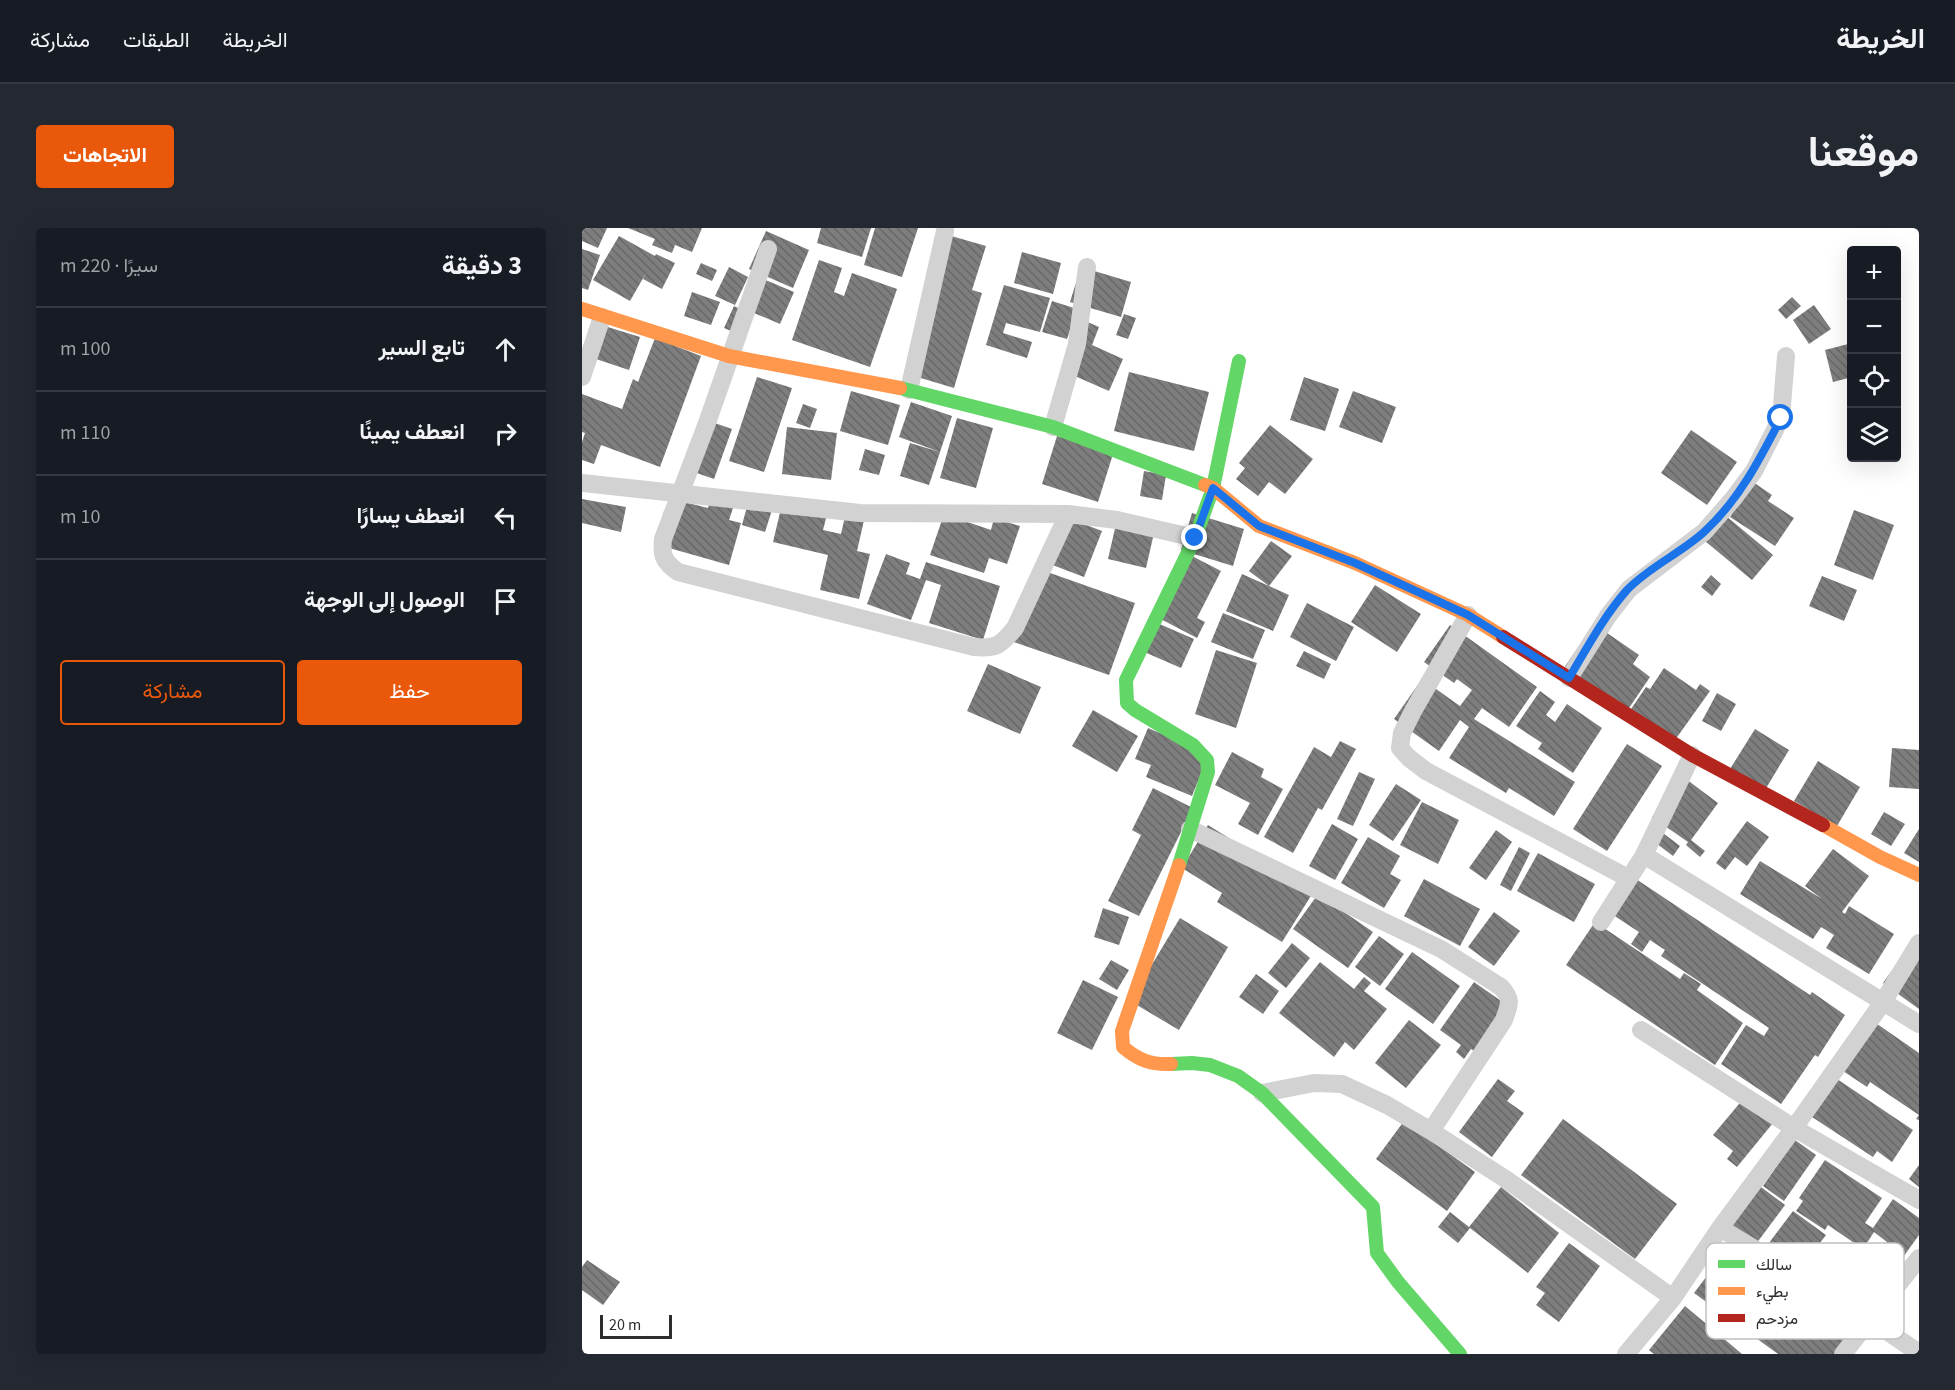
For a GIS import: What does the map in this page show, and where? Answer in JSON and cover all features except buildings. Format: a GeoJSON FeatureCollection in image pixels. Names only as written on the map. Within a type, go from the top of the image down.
{"type":"FeatureCollection","features":[{"type":"Feature","properties":{"kind":"street"},"geometry":{"type":"LineString","coordinates":[[909,390],[945,231]]}},
{"type":"Feature","properties":{"kind":"street"},"geometry":{"type":"LineString","coordinates":[[768,249],[707,423],[663,539],[661,553],[666,564],[678,572],[975,647],[991,648],[1004,642],[1015,628],[1068,514]]}},
{"type":"Feature","properties":{"kind":"street"},"geometry":{"type":"LineString","coordinates":[[1053,427],[1077,344],[1087,267]]}},
{"type":"Feature","properties":{"kind":"street"},"geometry":{"type":"LineString","coordinates":[[582,309],[729,356],[909,390],[1053,427],[1213,488],[1259,526],[1355,563],[1468,615],[1692,755],[1779,800],[1880,857],[1919,875]]}},
{"type":"Feature","properties":{"kind":"street"},"geometry":{"type":"LineString","coordinates":[[582,377],[602,317]]}},
{"type":"Feature","properties":{"kind":"street"},"geometry":{"type":"LineString","coordinates":[[1569,678],[1608,616],[1629,589],[1704,532],[1754,471],[1781,418],[1786,356]]}},
{"type":"Feature","properties":{"kind":"street"},"geometry":{"type":"LineString","coordinates":[[1239,362],[1213,488],[1195,538],[1126,680],[1127,703],[1193,745],[1207,760],[1208,772],[1122,1031],[1123,1047],[1137,1059],[1159,1065],[1192,1063],[1210,1065],[1238,1076],[1262,1093],[1373,1207],[1377,1253],[1398,1282],[1460,1354]]}},
{"type":"Feature","properties":{"kind":"street"},"geometry":{"type":"LineString","coordinates":[[582,483],[860,513],[1068,514],[1118,520],[1195,538]]}},
{"type":"Feature","properties":{"kind":"street"},"geometry":{"type":"LineString","coordinates":[[1468,615],[1413,711],[1402,733],[1400,748],[1426,771],[1628,878]]}},
{"type":"Feature","properties":{"kind":"street"},"geometry":{"type":"LineString","coordinates":[[1600,922],[1644,855],[1692,755]]}},
{"type":"Feature","properties":{"kind":"street"},"geometry":{"type":"LineString","coordinates":[[1190,829],[1441,949],[1501,987],[1508,995],[1510,1003],[1504,1020],[1431,1131]]}},
{"type":"Feature","properties":{"kind":"street"},"geometry":{"type":"LineString","coordinates":[[1644,855],[1919,1024]]}},
{"type":"Feature","properties":{"kind":"street"},"geometry":{"type":"LineString","coordinates":[[1710,1243],[1882,1002],[1919,943]]}},
{"type":"Feature","properties":{"kind":"street"},"geometry":{"type":"LineString","coordinates":[[1641,1030],[1794,1128],[1919,1200]]}},
{"type":"Feature","properties":{"kind":"street"},"geometry":{"type":"LineString","coordinates":[[1262,1093],[1314,1083],[1342,1084],[1387,1105],[1507,1180],[1673,1298]]}},
{"type":"Feature","properties":{"kind":"street"},"geometry":{"type":"LineString","coordinates":[[1720,1228],[1745,1243]]}},
{"type":"Feature","properties":{"kind":"street"},"geometry":{"type":"LineString","coordinates":[[1626,1354],[1673,1298],[1706,1249]]}},
{"type":"Feature","properties":{"kind":"street"},"geometry":{"type":"LineString","coordinates":[[1904,1276],[1919,1258]]}},
{"type":"Feature","properties":{"kind":"street"},"geometry":{"type":"LineString","coordinates":[[1843,1354],[1854,1339]]}},
{"type":"Feature","properties":{"kind":"street"},"geometry":{"type":"LineString","coordinates":[[1898,1339],[1919,1353]]}},
{"type":"Feature","properties":{"kind":"traffic: fast"},"geometry":{"type":"LineString","coordinates":[[1179,865],[1208,772],[1207,760],[1193,745],[1127,703],[1126,680],[1195,538],[1213,488],[1239,361]]}},
{"type":"Feature","properties":{"kind":"traffic: fast"},"geometry":{"type":"LineString","coordinates":[[900,388],[1053,427],[1205,485]]}},
{"type":"Feature","properties":{"kind":"traffic: fast"},"geometry":{"type":"LineString","coordinates":[[1171,1064],[1210,1065],[1238,1076],[1262,1093],[1373,1207],[1377,1253],[1398,1282],[1460,1354]]}},
{"type":"Feature","properties":{"kind":"traffic: slow"},"geometry":{"type":"LineString","coordinates":[[582,309],[729,356],[900,388]]}},
{"type":"Feature","properties":{"kind":"traffic: slow"},"geometry":{"type":"LineString","coordinates":[[1205,485],[1213,488],[1259,526],[1355,563],[1468,615],[1503,637]]}},
{"type":"Feature","properties":{"kind":"traffic: slow"},"geometry":{"type":"LineString","coordinates":[[1823,825],[1880,857],[1919,875]]}},
{"type":"Feature","properties":{"kind":"traffic: slow"},"geometry":{"type":"LineString","coordinates":[[1171,1064],[1157,1064],[1134,1055],[1123,1047],[1122,1031],[1179,865]]}},
{"type":"Feature","properties":{"kind":"traffic: jam"},"geometry":{"type":"LineString","coordinates":[[1503,637],[1692,755],[1823,825]]}},
{"type":"Feature","properties":{"kind":"route"},"geometry":{"type":"LineString","coordinates":[[1195,538],[1213,488],[1259,526],[1355,563],[1468,615],[1569,678],[1608,616],[1629,589],[1704,532],[1733,499],[1754,471],[1781,418]]}}]}
